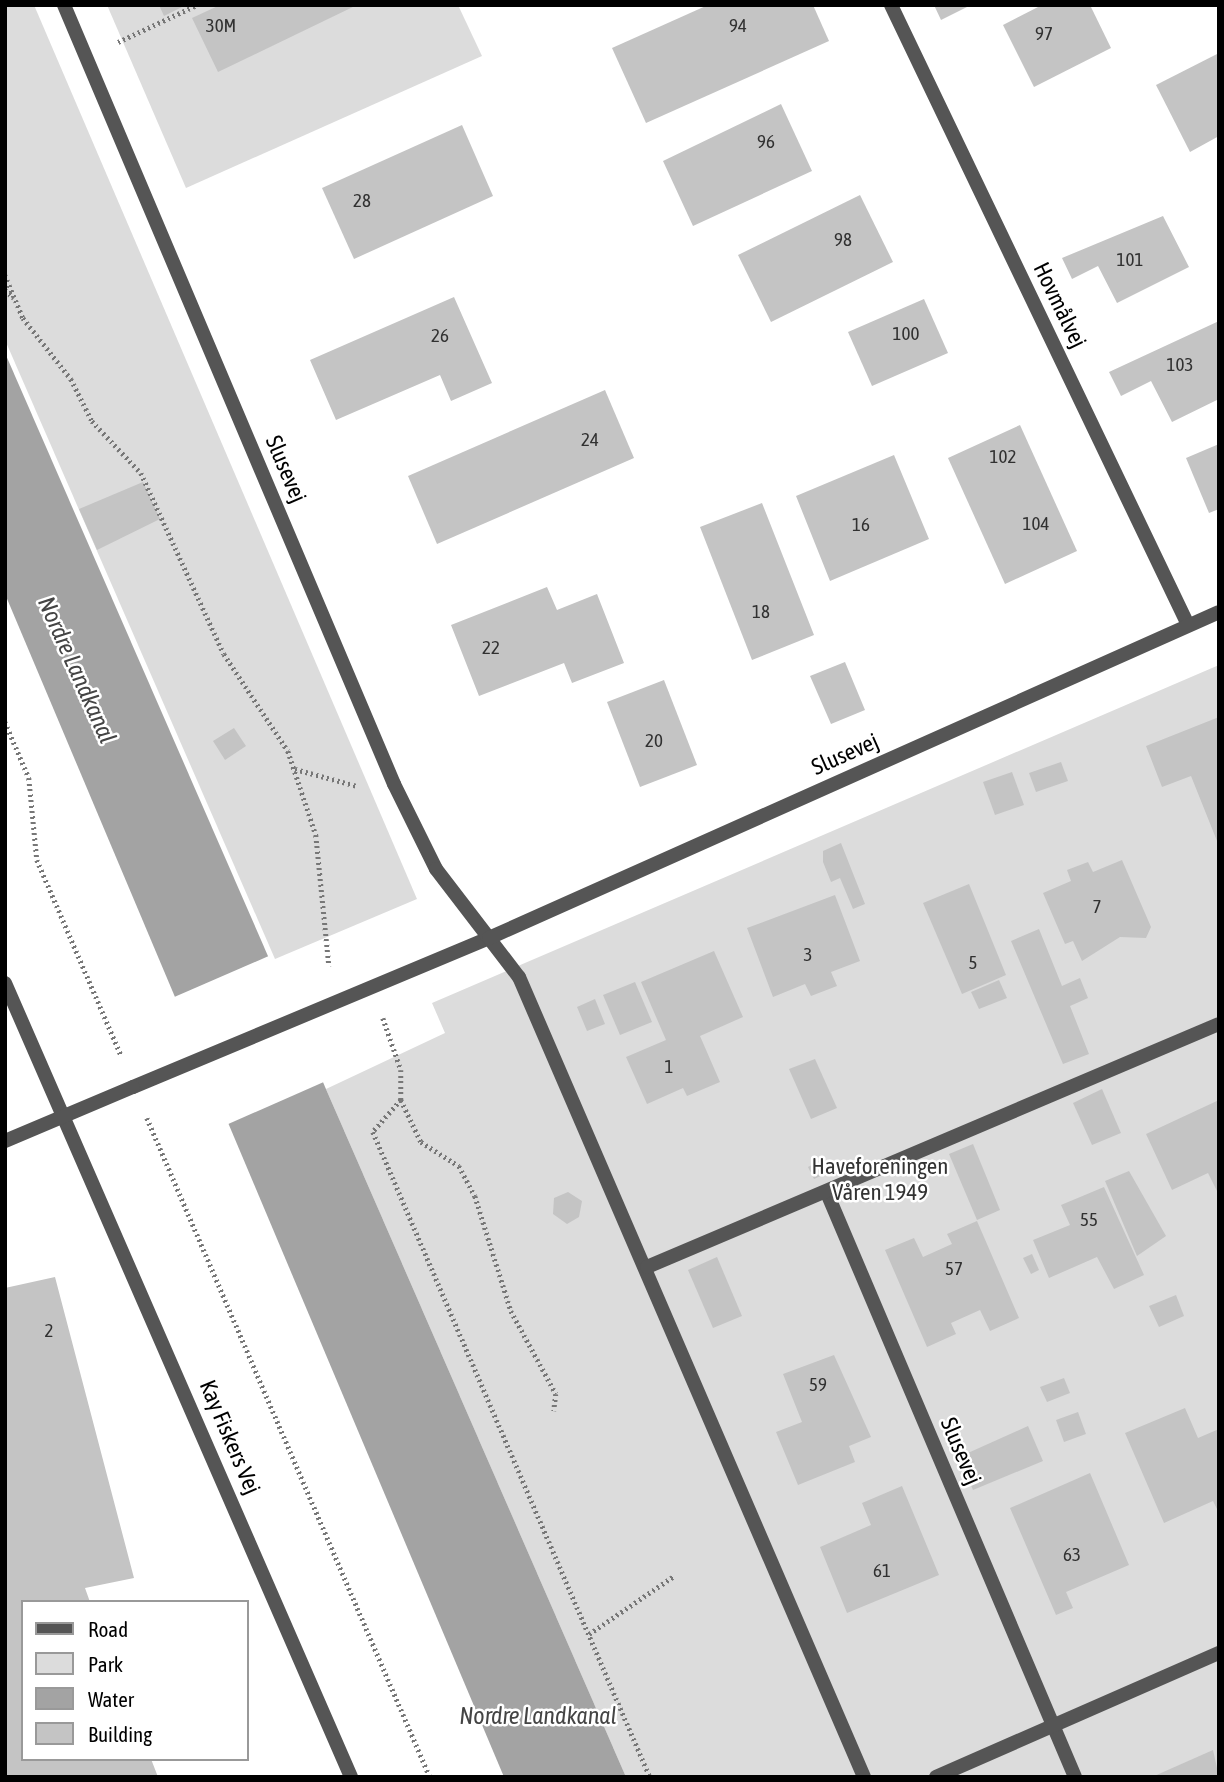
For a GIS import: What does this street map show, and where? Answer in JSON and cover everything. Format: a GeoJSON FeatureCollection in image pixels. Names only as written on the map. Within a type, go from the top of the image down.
{"type":"FeatureCollection","features":[{"type":"Feature","properties":{"kind":"street","name":"Slusevej"},"geometry":{"type":"LineString","coordinates":[[64,5],[394,784],[436,869],[519,977],[647,1267],[864,1777]]}},
{"type":"Feature","properties":{"kind":"street","name":"Hovmålvej"},"geometry":{"type":"LineString","coordinates":[[891,5],[1188,625]]}},
{"type":"Feature","properties":{"kind":"street","name":"Slusevej"},"geometry":{"type":"LineString","coordinates":[[489,938],[1219,612]]}},
{"type":"Feature","properties":{"kind":"street"},"geometry":{"type":"LineString","coordinates":[[9,1137],[68,1115],[489,938]]}},
{"type":"Feature","properties":{"kind":"street","name":"Kay Fiskers Vej"},"geometry":{"type":"LineString","coordinates":[[5,983],[68,1115],[351,1777]]}},
{"type":"Feature","properties":{"kind":"street"},"geometry":{"type":"LineString","coordinates":[[647,1267],[827,1193],[1219,1024]]}},
{"type":"Feature","properties":{"kind":"street","name":"Slusevej"},"geometry":{"type":"LineString","coordinates":[[827,1193],[1075,1777]]}},
{"type":"Feature","properties":{"kind":"street"},"geometry":{"type":"LineString","coordinates":[[936,1777],[1219,1653]]}},
{"type":"Feature","properties":{"kind":"path"},"geometry":{"type":"LineString","coordinates":[[87,57],[197,5]]}},
{"type":"Feature","properties":{"kind":"path"},"geometry":{"type":"LineString","coordinates":[[5,275],[15,299],[92,421],[141,472],[224,654],[294,769],[316,835],[325,957],[344,999]]}},
{"type":"Feature","properties":{"kind":"path"},"geometry":{"type":"LineString","coordinates":[[5,290],[15,299]]}},
{"type":"Feature","properties":{"kind":"path"},"geometry":{"type":"LineString","coordinates":[[5,722],[29,778],[37,860],[430,1777]]}},
{"type":"Feature","properties":{"kind":"path"},"geometry":{"type":"LineString","coordinates":[[294,769],[340,784],[394,784]]}},
{"type":"Feature","properties":{"kind":"path"},"geometry":{"type":"LineString","coordinates":[[370,988],[397,1059],[401,1100],[421,1142],[459,1166],[475,1196],[515,1321],[556,1394],[554,1411]]}},
{"type":"Feature","properties":{"kind":"path"},"geometry":{"type":"LineString","coordinates":[[401,1100],[373,1132],[650,1777]]}},
{"type":"Feature","properties":{"kind":"path"},"geometry":{"type":"LineString","coordinates":[[589,1634],[674,1576]]}},
{"type":"Feature","properties":{"kind":"green space"},"geometry":{"type":"Polygon","coordinates":[[[5,5],[34,5],[417,899],[275,959],[5,340],[5,5]]]}},
{"type":"Feature","properties":{"kind":"green space"},"geometry":{"type":"Polygon","coordinates":[[[107,5],[458,5],[482,56],[186,188],[107,5]]]}},
{"type":"Feature","properties":{"kind":"green space","name":"Haveforeningen Våren 1949"},"geometry":{"type":"Polygon","coordinates":[[[1219,665],[1219,1777],[626,1777],[326,1089],[445,1033],[432,1003],[1219,665]]]}},
{"type":"Feature","properties":{"kind":"water","name":"Nordre Landkanal"},"geometry":{"type":"Polygon","coordinates":[[[5,353],[626,1777],[504,1777],[5,594],[5,353]]]}},
{"type":"Feature","properties":{"kind":"pier"},"geometry":{"type":"Polygon","coordinates":[[[271,955],[326,1081],[226,1125],[172,998],[271,955]]]}},
{"type":"Feature","properties":{"kind":"building"},"geometry":{"type":"Polygon","coordinates":[[[159,5],[186,5],[164,16],[159,5]]]}},
{"type":"Feature","properties":{"kind":"building"},"geometry":{"type":"Polygon","coordinates":[[[220,5],[357,5],[218,72],[192,18],[220,5]]]}},
{"type":"Feature","properties":{"kind":"building"},"geometry":{"type":"Polygon","coordinates":[[[708,5],[813,5],[829,41],[646,123],[612,48],[708,5]]]}},
{"type":"Feature","properties":{"kind":"building"},"geometry":{"type":"Polygon","coordinates":[[[934,5],[971,5],[941,20],[934,5]]]}},
{"type":"Feature","properties":{"kind":"building"},"geometry":{"type":"Polygon","coordinates":[[[1042,5],[1090,5],[1111,48],[1034,87],[1003,25],[1042,5]]]}},
{"type":"Feature","properties":{"kind":"building"},"geometry":{"type":"Polygon","coordinates":[[[1219,53],[1219,136],[1190,152],[1156,85],[1219,53]]]}},
{"type":"Feature","properties":{"kind":"building"},"geometry":{"type":"Polygon","coordinates":[[[781,104],[812,171],[693,226],[663,161],[781,104]]]}},
{"type":"Feature","properties":{"kind":"building"},"geometry":{"type":"Polygon","coordinates":[[[462,125],[493,196],[354,259],[322,188],[462,125]]]}},
{"type":"Feature","properties":{"kind":"building"},"geometry":{"type":"Polygon","coordinates":[[[860,195],[893,262],[771,322],[738,255],[860,195]]]}},
{"type":"Feature","properties":{"kind":"building"},"geometry":{"type":"Polygon","coordinates":[[[1163,216],[1189,267],[1117,303],[1098,266],[1072,279],[1062,258],[1163,216]]]}},
{"type":"Feature","properties":{"kind":"building"},"geometry":{"type":"Polygon","coordinates":[[[454,297],[492,383],[451,401],[440,375],[336,420],[310,360],[454,297]]]}},
{"type":"Feature","properties":{"kind":"building"},"geometry":{"type":"Polygon","coordinates":[[[924,299],[948,353],[872,386],[848,332],[924,299]]]}},
{"type":"Feature","properties":{"kind":"building"},"geometry":{"type":"Polygon","coordinates":[[[1219,321],[1219,399],[1172,422],[1151,381],[1121,396],[1109,372],[1219,321]]]}},
{"type":"Feature","properties":{"kind":"building"},"geometry":{"type":"Polygon","coordinates":[[[605,390],[634,458],[437,544],[408,476],[605,390]]]}},
{"type":"Feature","properties":{"kind":"building"},"geometry":{"type":"Polygon","coordinates":[[[1020,425],[1077,551],[1005,584],[948,458],[1020,425]]]}},
{"type":"Feature","properties":{"kind":"building"},"geometry":{"type":"Polygon","coordinates":[[[1219,444],[1219,509],[1209,513],[1186,458],[1219,444]]]}},
{"type":"Feature","properties":{"kind":"building"},"geometry":{"type":"Polygon","coordinates":[[[894,455],[929,539],[830,581],[796,496],[894,455]]]}},
{"type":"Feature","properties":{"kind":"building"},"geometry":{"type":"Polygon","coordinates":[[[143,482],[160,519],[97,550],[79,509],[143,482]]]}},
{"type":"Feature","properties":{"kind":"building"},"geometry":{"type":"Polygon","coordinates":[[[762,503],[814,635],[752,660],[700,527],[762,503]]]}},
{"type":"Feature","properties":{"kind":"building"},"geometry":{"type":"Polygon","coordinates":[[[547,587],[557,610],[597,594],[624,663],[572,683],[564,663],[479,696],[451,625],[547,587]]]}},
{"type":"Feature","properties":{"kind":"building"},"geometry":{"type":"Polygon","coordinates":[[[845,662],[865,710],[831,724],[810,676],[845,662]]]}},
{"type":"Feature","properties":{"kind":"building"},"geometry":{"type":"Polygon","coordinates":[[[664,680],[697,765],[640,787],[607,702],[664,680]]]}},
{"type":"Feature","properties":{"kind":"building"},"geometry":{"type":"Polygon","coordinates":[[[1219,717],[1219,846],[1191,776],[1162,787],[1146,746],[1219,717]]]}},
{"type":"Feature","properties":{"kind":"building"},"geometry":{"type":"Polygon","coordinates":[[[234,728],[246,746],[225,760],[213,741],[234,728]]]}},
{"type":"Feature","properties":{"kind":"building"},"geometry":{"type":"Polygon","coordinates":[[[1061,762],[1068,781],[1036,792],[1029,773],[1061,762]]]}},
{"type":"Feature","properties":{"kind":"building"},"geometry":{"type":"Polygon","coordinates":[[[1012,772],[1024,805],[995,815],[983,782],[1012,772]]]}},
{"type":"Feature","properties":{"kind":"building"},"geometry":{"type":"Polygon","coordinates":[[[841,843],[865,904],[853,909],[840,878],[831,882],[823,862],[823,851],[841,843]]]}},
{"type":"Feature","properties":{"kind":"building"},"geometry":{"type":"Polygon","coordinates":[[[1122,860],[1151,927],[1146,938],[1120,937],[1082,961],[1073,941],[1065,944],[1043,893],[1071,881],[1067,870],[1088,862],[1093,872],[1122,860]]]}},
{"type":"Feature","properties":{"kind":"building"},"geometry":{"type":"Polygon","coordinates":[[[969,884],[1006,975],[962,994],[923,903],[969,884]]]}},
{"type":"Feature","properties":{"kind":"building"},"geometry":{"type":"Polygon","coordinates":[[[835,895],[860,961],[831,972],[837,986],[811,996],[805,984],[773,997],[747,928],[835,895]]]}},
{"type":"Feature","properties":{"kind":"building"},"geometry":{"type":"Polygon","coordinates":[[[1039,929],[1062,986],[1080,978],[1088,998],[1070,1006],[1089,1054],[1063,1064],[1011,941],[1039,929]]]}},
{"type":"Feature","properties":{"kind":"building"},"geometry":{"type":"Polygon","coordinates":[[[714,951],[743,1017],[700,1036],[720,1082],[687,1096],[683,1088],[647,1104],[626,1057],[666,1040],[641,982],[714,951]]]}},
{"type":"Feature","properties":{"kind":"building"},"geometry":{"type":"Polygon","coordinates":[[[999,980],[1007,998],[979,1009],[971,992],[999,980]]]}},
{"type":"Feature","properties":{"kind":"building"},"geometry":{"type":"Polygon","coordinates":[[[635,982],[652,1022],[620,1035],[603,995],[635,982]]]}},
{"type":"Feature","properties":{"kind":"building"},"geometry":{"type":"Polygon","coordinates":[[[595,999],[605,1024],[587,1031],[577,1007],[595,999]]]}},
{"type":"Feature","properties":{"kind":"building"},"geometry":{"type":"Polygon","coordinates":[[[815,1059],[837,1108],[811,1119],[789,1069],[815,1059]]]}},
{"type":"Feature","properties":{"kind":"building"},"geometry":{"type":"Polygon","coordinates":[[[1102,1089],[1121,1133],[1092,1145],[1073,1103],[1102,1089]]]}},
{"type":"Feature","properties":{"kind":"building"},"geometry":{"type":"Polygon","coordinates":[[[1219,1100],[1219,1195],[1208,1173],[1172,1190],[1146,1134],[1219,1100]]]}},
{"type":"Feature","properties":{"kind":"building"},"geometry":{"type":"Polygon","coordinates":[[[973,1144],[1000,1210],[977,1220],[949,1154],[973,1144]]]}},
{"type":"Feature","properties":{"kind":"building"},"geometry":{"type":"Polygon","coordinates":[[[821,1160],[827,1173],[814,1179],[808,1167],[821,1160]]]}},
{"type":"Feature","properties":{"kind":"building"},"geometry":{"type":"Polygon","coordinates":[[[1129,1171],[1166,1236],[1137,1256],[1105,1181],[1129,1171]]]}},
{"type":"Feature","properties":{"kind":"building"},"geometry":{"type":"Polygon","coordinates":[[[1104,1187],[1144,1275],[1114,1289],[1097,1257],[1049,1278],[1033,1240],[1070,1225],[1061,1205],[1104,1187]]]}},
{"type":"Feature","properties":{"kind":"building"},"geometry":{"type":"Polygon","coordinates":[[[568,1192],[582,1201],[579,1217],[567,1224],[553,1214],[554,1198],[568,1192]]]}},
{"type":"Feature","properties":{"kind":"building"},"geometry":{"type":"Polygon","coordinates":[[[977,1221],[1019,1318],[990,1331],[980,1310],[951,1323],[956,1334],[927,1347],[885,1250],[914,1238],[923,1257],[952,1244],[947,1234],[977,1221]]]}},
{"type":"Feature","properties":{"kind":"building"},"geometry":{"type":"Polygon","coordinates":[[[1032,1254],[1039,1270],[1031,1274],[1023,1258],[1032,1254]]]}},
{"type":"Feature","properties":{"kind":"building"},"geometry":{"type":"Polygon","coordinates":[[[717,1257],[742,1316],[713,1328],[688,1270],[717,1257]]]}},
{"type":"Feature","properties":{"kind":"building"},"geometry":{"type":"Polygon","coordinates":[[[55,1277],[134,1578],[85,1588],[89,1600],[21,1600],[21,1761],[152,1761],[158,1777],[5,1777],[5,1288],[55,1277]]]}},
{"type":"Feature","properties":{"kind":"building"},"geometry":{"type":"Polygon","coordinates":[[[1176,1295],[1184,1316],[1159,1327],[1149,1306],[1176,1295]]]}},
{"type":"Feature","properties":{"kind":"building"},"geometry":{"type":"Polygon","coordinates":[[[834,1355],[871,1437],[849,1446],[855,1462],[798,1485],[776,1432],[802,1422],[783,1374],[834,1355]]]}},
{"type":"Feature","properties":{"kind":"building"},"geometry":{"type":"Polygon","coordinates":[[[1064,1378],[1070,1393],[1047,1402],[1040,1387],[1064,1378]]]}},
{"type":"Feature","properties":{"kind":"building"},"geometry":{"type":"Polygon","coordinates":[[[1185,1408],[1198,1438],[1219,1429],[1219,1513],[1213,1501],[1164,1523],[1125,1433],[1185,1408]]]}},
{"type":"Feature","properties":{"kind":"building"},"geometry":{"type":"Polygon","coordinates":[[[1078,1412],[1086,1434],[1064,1442],[1056,1420],[1078,1412]]]}},
{"type":"Feature","properties":{"kind":"building"},"geometry":{"type":"Polygon","coordinates":[[[1028,1426],[1043,1461],[973,1490],[959,1457],[1028,1426]]]}},
{"type":"Feature","properties":{"kind":"building"},"geometry":{"type":"Polygon","coordinates":[[[1090,1473],[1129,1565],[1066,1592],[1073,1608],[1056,1615],[1010,1508],[1090,1473]]]}},
{"type":"Feature","properties":{"kind":"building"},"geometry":{"type":"Polygon","coordinates":[[[902,1486],[939,1575],[847,1613],[820,1547],[871,1525],[862,1503],[902,1486]]]}},
{"type":"Feature","properties":{"kind":"building"},"geometry":{"type":"Polygon","coordinates":[[[1213,1750],[1219,1777],[1152,1777],[1213,1750]]]}}]}
